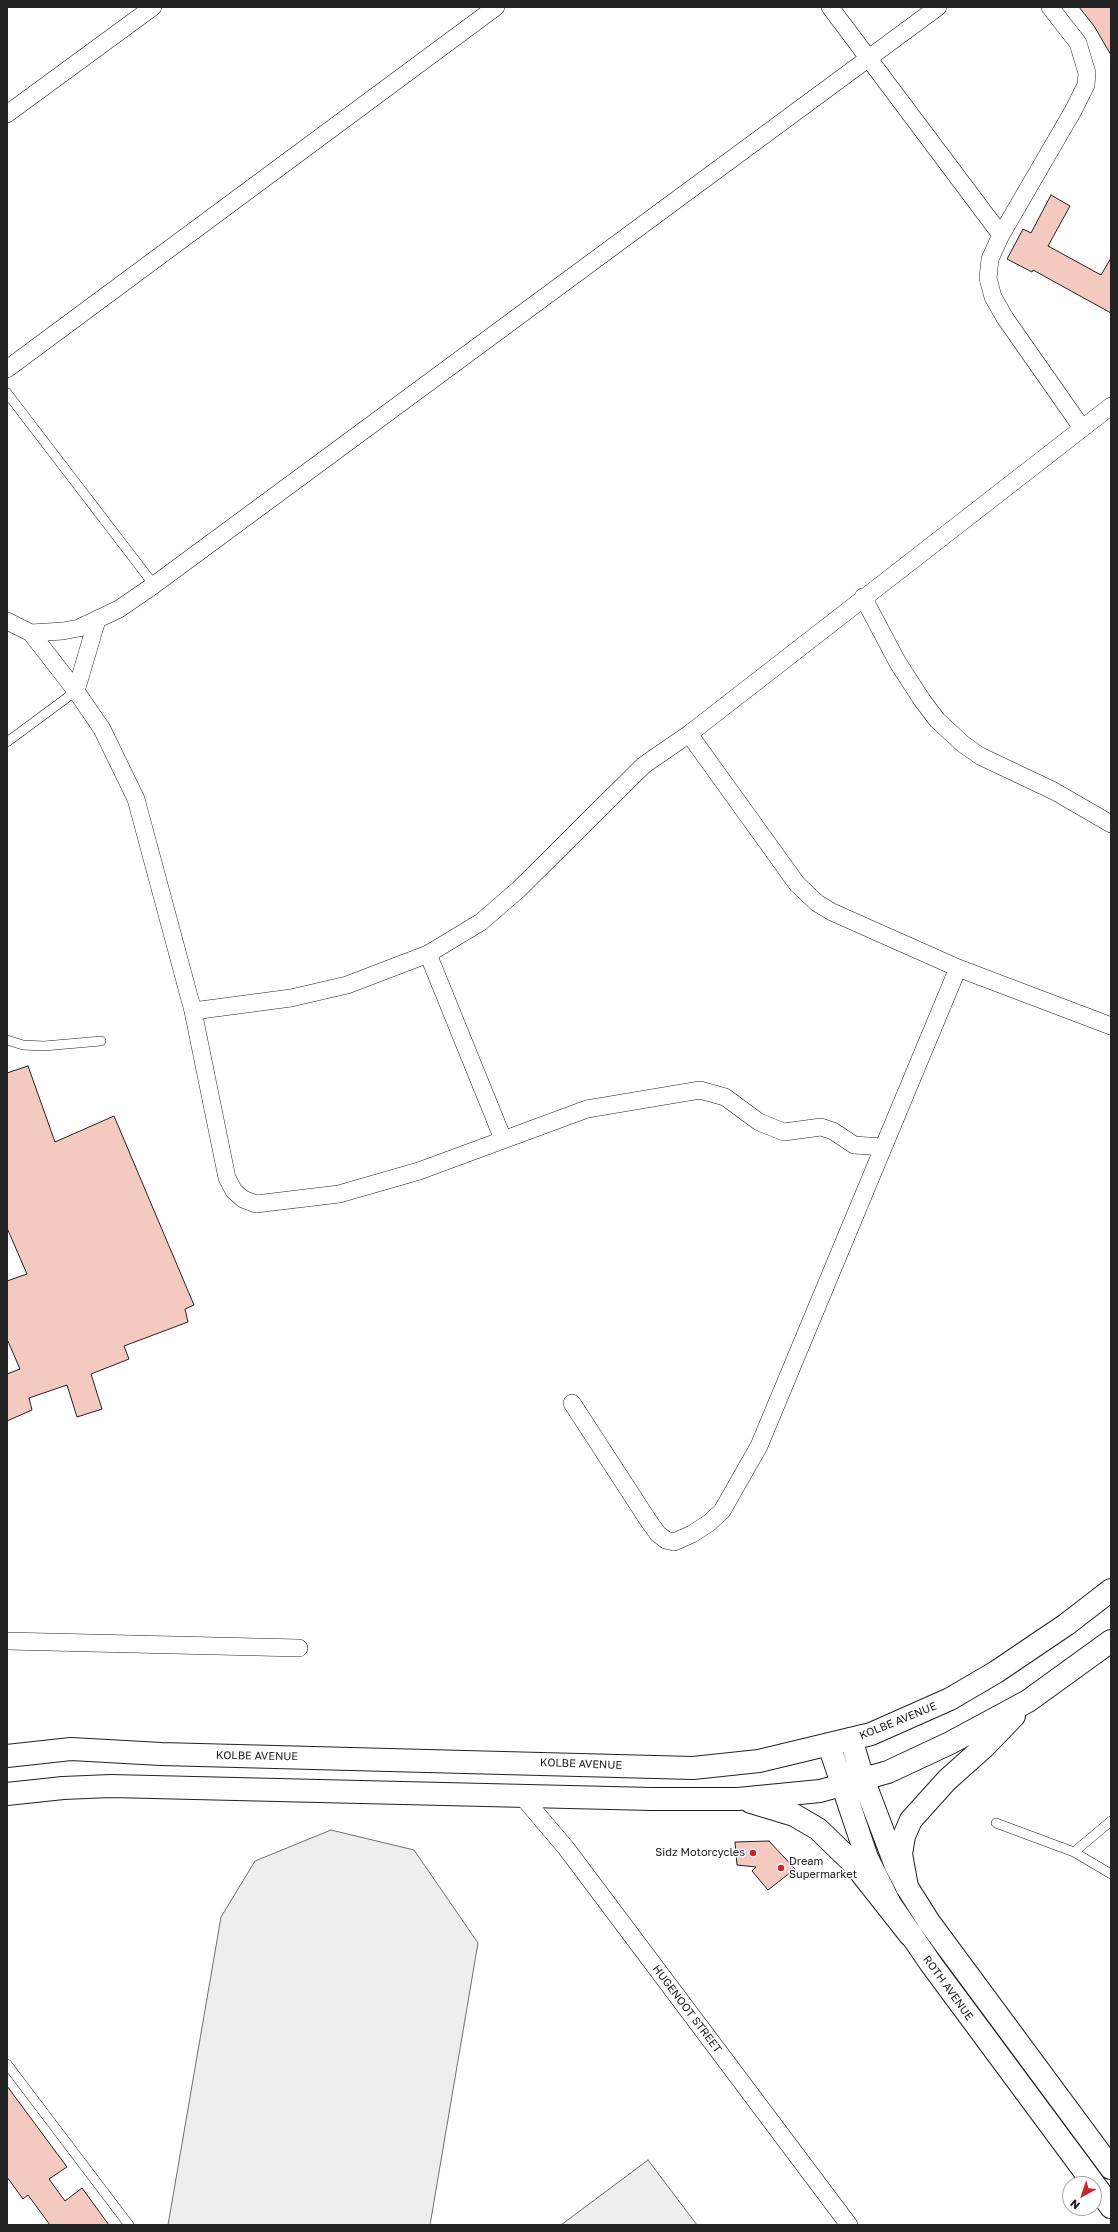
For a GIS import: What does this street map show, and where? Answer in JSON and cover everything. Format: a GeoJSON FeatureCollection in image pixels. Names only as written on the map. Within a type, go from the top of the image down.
{"type":"FeatureCollection","features":[{"type":"Feature","properties":{"kind":"main road","name":"KOLBE AVENUE"},"geometry":{"type":"LineString","coordinates":[[7,1756],[71,1749],[161,1754],[694,1768],[759,1761],[871,1734],[903,1721],[956,1695],[1003,1668],[1066,1624],[1111,1590]]}},
{"type":"Feature","properties":{"kind":"main road"},"geometry":{"type":"LineString","coordinates":[[7,1794],[56,1788],[111,1786],[521,1795],[598,1799],[738,1799],[820,1791],[843,1786],[888,1772],[950,1743],[1028,1701],[1111,1641]]}},
{"type":"Feature","properties":{"kind":"main road"},"geometry":{"type":"LineString","coordinates":[[907,1887],[901,1854],[904,1836],[911,1820],[947,1780],[984,1747],[1028,1701]]}},
{"type":"Feature","properties":{"kind":"main road"},"geometry":{"type":"LineString","coordinates":[[851,1739],[863,1779],[896,1866],[907,1887],[929,1922],[1111,2168]]}},
{"type":"Feature","properties":{"kind":"main road","name":"ROTH AVENUE"},"geometry":{"type":"LineString","coordinates":[[829,1745],[876,1877],[910,1935],[1111,2207]]}},
{"type":"Feature","properties":{"kind":"main road"},"geometry":{"type":"LineString","coordinates":[[738,1799],[794,1815],[818,1829],[854,1864],[910,1935]]}},
{"type":"Feature","properties":{"kind":"street"},"geometry":{"type":"LineString","coordinates":[[7,114],[153,7]]}},
{"type":"Feature","properties":{"kind":"street"},"geometry":{"type":"LineString","coordinates":[[7,369],[496,7]]}},
{"type":"Feature","properties":{"kind":"street"},"geometry":{"type":"LineString","coordinates":[[830,7],[1001,235]]}},
{"type":"Feature","properties":{"kind":"street"},"geometry":{"type":"LineString","coordinates":[[31,633],[79,628],[97,620],[154,586],[938,7]]}},
{"type":"Feature","properties":{"kind":"street"},"geometry":{"type":"LineString","coordinates":[[1050,7],[1078,43],[1087,73],[1086,85],[1073,111],[1001,235],[990,259],[988,278],[993,297],[1005,318],[1082,428]]}},
{"type":"Feature","properties":{"kind":"street"},"geometry":{"type":"LineString","coordinates":[[193,1011],[292,998],[347,985],[428,954],[481,922],[518,890],[644,765],[689,734],[863,597],[1111,406]]}},
{"type":"Feature","properties":{"kind":"street"},"geometry":{"type":"LineString","coordinates":[[863,597],[898,663],[937,720],[980,756],[1054,791],[1111,824]]}},
{"type":"Feature","properties":{"kind":"street"},"geometry":{"type":"LineString","coordinates":[[76,691],[97,620]]}},
{"type":"Feature","properties":{"kind":"street"},"geometry":{"type":"LineString","coordinates":[[7,621],[31,633],[76,691],[102,730],[136,799],[193,1011],[227,1178],[234,1191],[243,1199],[256,1204],[340,1194],[419,1171],[587,1109],[700,1090],[725,1097],[759,1122],[784,1132],[821,1127],[833,1132],[854,1145],[883,1147]]}},
{"type":"Feature","properties":{"kind":"street"},"geometry":{"type":"LineString","coordinates":[[689,734],[797,884],[817,903],[832,912],[958,968],[1111,1026]]}},
{"type":"Feature","properties":{"kind":"street"},"geometry":{"type":"LineString","coordinates":[[428,954],[503,1139]]}},
{"type":"Feature","properties":{"kind":"street"},"geometry":{"type":"LineString","coordinates":[[572,1403],[658,1534],[666,1540],[674,1542],[692,1534],[709,1523],[722,1511],[759,1446],[958,968]]}},
{"type":"Feature","properties":{"kind":"street"},"geometry":{"type":"LineString","coordinates":[[7,1641],[299,1648]]}},
{"type":"Feature","properties":{"kind":"street","name":"HUGENOOT STREET"},"geometry":{"type":"LineString","coordinates":[[521,1795],[566,1848],[849,2225]]}},
{"type":"Feature","properties":{"kind":"lane"},"geometry":{"type":"LineString","coordinates":[[7,393],[154,586]]}},
{"type":"Feature","properties":{"kind":"lane"},"geometry":{"type":"LineString","coordinates":[[7,742],[76,691]]}},
{"type":"Feature","properties":{"kind":"lane"},"geometry":{"type":"LineString","coordinates":[[7,1040],[23,1045],[44,1046],[101,1041]]}},
{"type":"Feature","properties":{"kind":"lane"},"geometry":{"type":"LineString","coordinates":[[1074,1852],[1111,1821]]}},
{"type":"Feature","properties":{"kind":"lane"},"geometry":{"type":"LineString","coordinates":[[996,1823],[1074,1852],[1111,1874]]}},
{"type":"Feature","properties":{"kind":"lane"},"geometry":{"type":"LineString","coordinates":[[7,2064],[129,2225]]}},
{"type":"Feature","properties":{"kind":"shaded area"},"geometry":{"type":"Polygon","coordinates":[[[331,1830],[414,1850],[478,1943],[430,2225],[168,2225],[221,1917],[255,1861],[331,1830]]]}},
{"type":"Feature","properties":{"kind":"shaded area"},"geometry":{"type":"Polygon","coordinates":[[[648,2160],[697,2225],[561,2225],[648,2160]]]}},
{"type":"Feature","properties":{"kind":"building"},"geometry":{"type":"Polygon","coordinates":[[[1079,7],[1111,7],[1111,55],[1094,26],[1079,7]]]}},
{"type":"Feature","properties":{"kind":"building"},"geometry":{"type":"Polygon","coordinates":[[[1051,195],[1070,206],[1048,246],[1101,275],[1111,258],[1111,313],[1033,270],[1032,272],[1007,259],[1023,229],[1031,233],[1051,195]]]}},
{"type":"Feature","properties":{"kind":"building"},"geometry":{"type":"Polygon","coordinates":[[[28,1066],[55,1142],[114,1116],[194,1305],[185,1309],[188,1322],[124,1346],[129,1359],[91,1374],[102,1409],[77,1417],[67,1385],[29,1398],[32,1410],[7,1421],[7,1374],[20,1369],[7,1339],[7,1281],[27,1274],[7,1228],[7,1073],[28,1066]]]}},
{"type":"Feature","properties":{"kind":"building"},"geometry":{"type":"Polygon","coordinates":[[[769,1841],[795,1869],[768,1890],[752,1871],[756,1867],[737,1865],[735,1842],[769,1841]]]}},
{"type":"Feature","properties":{"kind":"building"},"geometry":{"type":"Polygon","coordinates":[[[7,2086],[67,2167],[49,2179],[65,2201],[82,2188],[109,2225],[50,2225],[28,2195],[23,2199],[7,2177],[7,2086]]]}},
{"type":"Feature","properties":{"kind":"place","name":"Sidz Motorcycles"},"geometry":{"type":"Point","coordinates":[753,1853]}},
{"type":"Feature","properties":{"kind":"place","name":"Dream Supermarket"},"geometry":{"type":"Point","coordinates":[781,1868]}}]}
